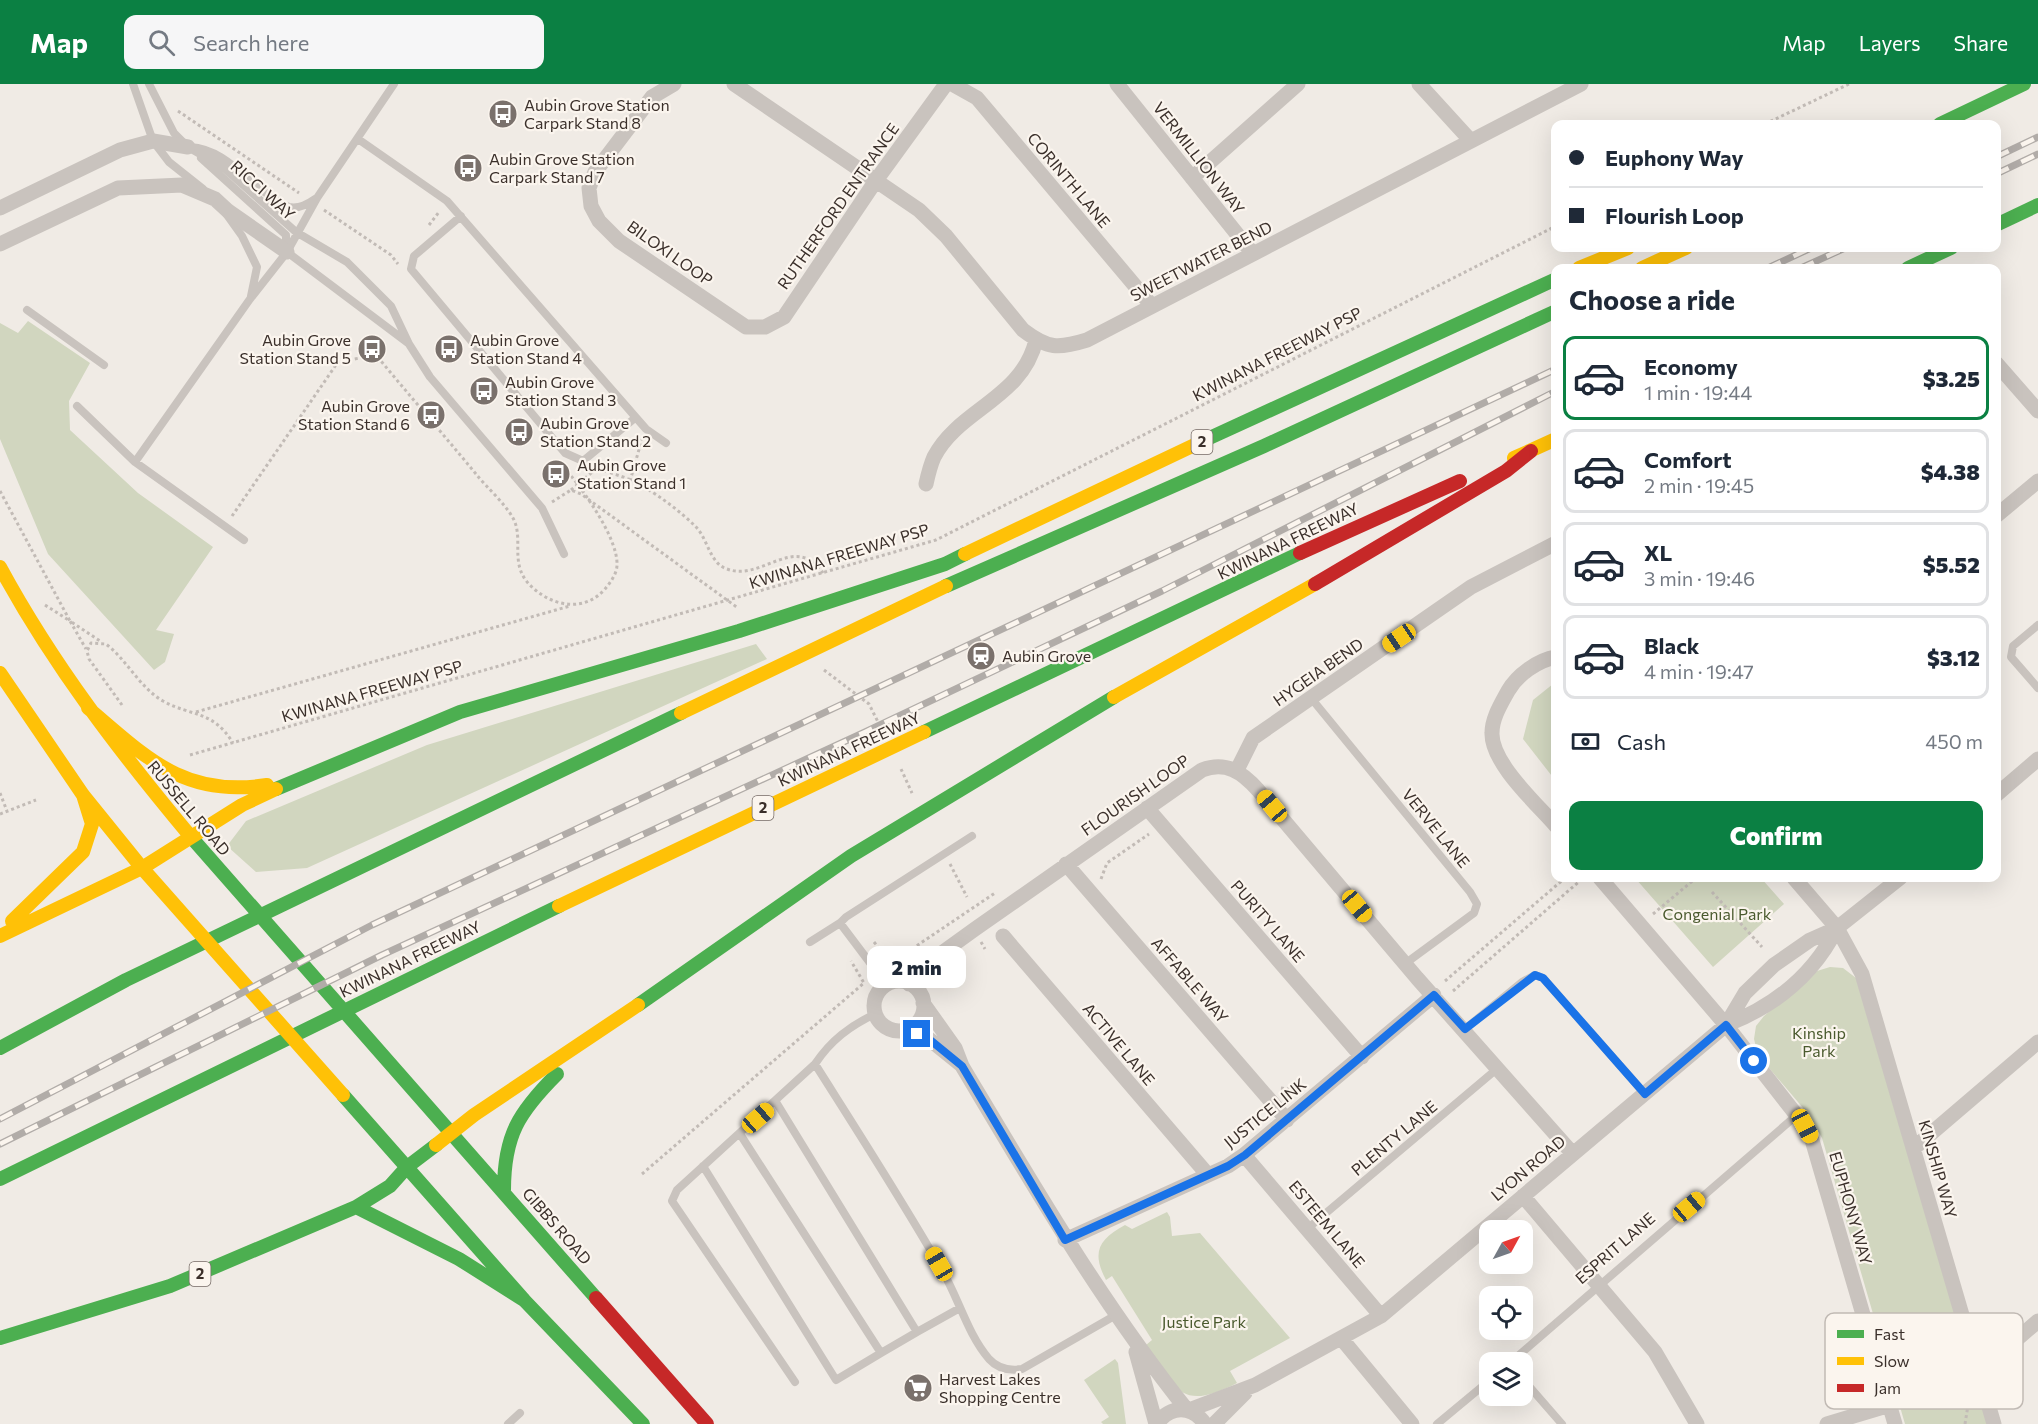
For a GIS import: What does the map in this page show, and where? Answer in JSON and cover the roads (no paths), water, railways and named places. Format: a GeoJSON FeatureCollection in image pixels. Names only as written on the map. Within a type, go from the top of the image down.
{"type":"FeatureCollection","features":[{"type":"Feature","properties":{"kind":"main road"},"geometry":{"type":"LineString","coordinates":[[1948,120],[2024,84]]}},
{"type":"Feature","properties":{"kind":"main road"},"geometry":{"type":"LineString","coordinates":[[2001,223],[2038,205]]}},
{"type":"Feature","properties":{"kind":"main road"},"geometry":{"type":"LineString","coordinates":[[1589,264],[1618,252]]}},
{"type":"Feature","properties":{"kind":"main road"},"geometry":{"type":"LineString","coordinates":[[1651,264],[1677,252]]}},
{"type":"Feature","properties":{"kind":"main road"},"geometry":{"type":"LineString","coordinates":[[1917,264],[1942,252]]}},
{"type":"Feature","properties":{"kind":"main road","name":"2"},"geometry":{"type":"LineString","coordinates":[[0,935],[142,868],[242,805],[306,775],[460,711],[739,631],[945,564],[1247,420],[1551,281]]}},
{"type":"Feature","properties":{"kind":"main road","name":"2"},"geometry":{"type":"LineString","coordinates":[[0,1048],[126,980],[983,568],[1264,446],[1551,313]]}},
{"type":"Feature","properties":{"kind":"main road","name":"KWINANA FREEWAY"},"geometry":{"type":"LineString","coordinates":[[0,1179],[228,1064],[1375,517],[1551,441]]}},
{"type":"Feature","properties":{"kind":"main road","name":"2"},"geometry":{"type":"LineString","coordinates":[[0,1338],[170,1287],[356,1207],[390,1186],[407,1167],[451,1132],[595,1036],[684,971],[851,856],[1141,681],[1255,618],[1506,471],[1531,451]]}},
{"type":"Feature","properties":{"kind":"main road","name":"RUSSELL ROAD"},"geometry":{"type":"LineString","coordinates":[[0,567],[49,651],[88,708],[191,837],[379,1050]]}},
{"type":"Feature","properties":{"kind":"main road"},"geometry":{"type":"LineString","coordinates":[[0,673],[83,795],[142,868],[524,1300],[643,1424]]}},
{"type":"Feature","properties":{"kind":"main road"},"geometry":{"type":"LineString","coordinates":[[88,708],[154,763],[202,787],[225,790],[259,787],[306,775]]}},
{"type":"Feature","properties":{"kind":"main road"},"geometry":{"type":"LineString","coordinates":[[0,935],[83,852],[92,824],[83,795]]}},
{"type":"Feature","properties":{"kind":"main road"},"geometry":{"type":"LineString","coordinates":[[504,1190],[503,1162],[506,1143],[517,1120],[537,1094],[595,1036]]}},
{"type":"Feature","properties":{"kind":"main road","name":"GIBBS ROAD"},"geometry":{"type":"LineString","coordinates":[[379,1050],[707,1424]]}},
{"type":"Feature","properties":{"kind":"main road"},"geometry":{"type":"LineString","coordinates":[[356,1207],[459,1259],[524,1300]]}},
{"type":"Feature","properties":{"kind":"street","name":"BILOXI LOOP"},"geometry":{"type":"LineString","coordinates":[[674,84],[652,97],[596,171],[588,188],[591,206],[599,221],[619,241],[746,327]]}},
{"type":"Feature","properties":{"kind":"street","name":"SWEETWATER BEND"},"geometry":{"type":"LineString","coordinates":[[734,84],[877,179],[919,210],[946,236],[1023,330],[1035,340],[1060,349],[1087,340],[1471,141],[1570,86]]}},
{"type":"Feature","properties":{"kind":"street","name":"RUTHERFORD ENTRANCE"},"geometry":{"type":"LineString","coordinates":[[746,327],[765,327],[784,317],[877,179],[946,84]]}},
{"type":"Feature","properties":{"kind":"street","name":"CORINTH LANE"},"geometry":{"type":"LineString","coordinates":[[952,84],[977,98],[1152,306]]}},
{"type":"Feature","properties":{"kind":"street","name":"VERMILLION WAY"},"geometry":{"type":"LineString","coordinates":[[1117,84],[1252,254]]}},
{"type":"Feature","properties":{"kind":"street"},"geometry":{"type":"LineString","coordinates":[[1192,178],[1298,84]]}},
{"type":"Feature","properties":{"kind":"street"},"geometry":{"type":"LineString","coordinates":[[1419,84],[1471,141]]}},
{"type":"Feature","properties":{"kind":"street"},"geometry":{"type":"LineString","coordinates":[[0,208],[120,150],[153,141],[189,147]]}},
{"type":"Feature","properties":{"kind":"street"},"geometry":{"type":"LineString","coordinates":[[0,244],[118,188],[182,184],[215,199],[228,211],[286,252]]}},
{"type":"Feature","properties":{"kind":"street"},"geometry":{"type":"LineString","coordinates":[[926,484],[930,466],[941,447],[1020,375],[1031,358],[1035,340]]}},
{"type":"Feature","properties":{"kind":"street"},"geometry":{"type":"LineString","coordinates":[[2001,369],[2038,411]]}},
{"type":"Feature","properties":{"kind":"street"},"geometry":{"type":"LineString","coordinates":[[2001,512],[2038,481]]}},
{"type":"Feature","properties":{"kind":"street","name":"HYGEIA BEND"},"geometry":{"type":"LineString","coordinates":[[1236,770],[1254,738],[1471,587],[1551,546]]}},
{"type":"Feature","properties":{"kind":"street"},"geometry":{"type":"LineString","coordinates":[[1551,659],[1528,669],[1511,686],[1497,711],[1492,734],[1498,758],[1551,820]]}},
{"type":"Feature","properties":{"kind":"street"},"geometry":{"type":"LineString","coordinates":[[2001,788],[2038,759]]}},
{"type":"Feature","properties":{"kind":"street","name":"FLOURISH LOOP"},"geometry":{"type":"LineString","coordinates":[[909,984],[939,955],[1202,770],[1214,765],[1236,770]]}},
{"type":"Feature","properties":{"kind":"street"},"geometry":{"type":"LineString","coordinates":[[1236,770],[1258,789],[1573,1154]]}},
{"type":"Feature","properties":{"kind":"street","name":"PURITY LANE"},"geometry":{"type":"LineString","coordinates":[[1147,808],[1362,1057]]}},
{"type":"Feature","properties":{"kind":"street","name":"AFFABLE WAY"},"geometry":{"type":"LineString","coordinates":[[1066,864],[1287,1120]]}},
{"type":"Feature","properties":{"kind":"street","name":"EUPHONY WAY"},"geometry":{"type":"LineString","coordinates":[[1603,882],[1726,1025],[1797,1115],[1812,1140],[1863,1313]]}},
{"type":"Feature","properties":{"kind":"street","name":"KINSHIP WAY"},"geometry":{"type":"LineString","coordinates":[[1797,882],[1837,928],[1862,974],[1962,1313]]}},
{"type":"Feature","properties":{"kind":"street","name":"LYON ROAD"},"geometry":{"type":"LineString","coordinates":[[1726,1025],[1745,993],[1774,965],[1810,940],[1837,928],[1895,882]]}},
{"type":"Feature","properties":{"kind":"street","name":"LYON ROAD"},"geometry":{"type":"LineString","coordinates":[[1157,1424],[1169,1412],[1188,1410],[1255,1385],[1381,1316],[1726,1025],[1756,1013],[1801,978],[1823,956],[1837,928]]}},
{"type":"Feature","properties":{"kind":"street","name":"ACTIVE LANE"},"geometry":{"type":"LineString","coordinates":[[1004,936],[1208,1175]]}},
{"type":"Feature","properties":{"kind":"street"},"geometry":{"type":"LineString","coordinates":[[962,1066],[929,1039],[905,1030],[891,1029],[879,1021],[875,1014],[874,1001],[886,984],[898,981],[909,984],[919,991],[923,1003],[955,1048],[962,1066],[1065,1240],[1134,1343],[1188,1410],[1205,1424]]}},
{"type":"Feature","properties":{"kind":"street","name":"JUSTICE LINK"},"geometry":{"type":"LineString","coordinates":[[1065,1240],[1208,1175],[1245,1155],[1434,995]]}},
{"type":"Feature","properties":{"kind":"street"},"geometry":{"type":"LineString","coordinates":[[905,1030],[921,1016],[923,1003]]}},
{"type":"Feature","properties":{"kind":"street"},"geometry":{"type":"LineString","coordinates":[[1914,1148],[2038,1042]]}},
{"type":"Feature","properties":{"kind":"street","name":"ESTEEM LANE"},"geometry":{"type":"LineString","coordinates":[[1245,1155],[1381,1316]]}},
{"type":"Feature","properties":{"kind":"street"},"geometry":{"type":"LineString","coordinates":[[1523,1196],[1656,1352],[1697,1424]]}},
{"type":"Feature","properties":{"kind":"street"},"geometry":{"type":"LineString","coordinates":[[2023,1334],[2038,1321]]}},
{"type":"Feature","properties":{"kind":"street"},"geometry":{"type":"LineString","coordinates":[[1341,1338],[1410,1423]]}},
{"type":"Feature","properties":{"kind":"street"},"geometry":{"type":"LineString","coordinates":[[1134,1343],[1157,1424]]}},
{"type":"Feature","properties":{"kind":"street","name":"LYON ROAD"},"geometry":{"type":"LineString","coordinates":[[1214,1424],[1255,1385]]}},
{"type":"Feature","properties":{"kind":"street"},"geometry":{"type":"LineString","coordinates":[[1827,1424],[1877,1409]]}},
{"type":"Feature","properties":{"kind":"street","name":"EUPHONY WAY"},"geometry":{"type":"LineString","coordinates":[[1891,1409],[1895,1424]]}},
{"type":"Feature","properties":{"kind":"street","name":"KINSHIP WAY"},"geometry":{"type":"LineString","coordinates":[[1990,1409],[1994,1424]]}},
{"type":"Feature","properties":{"kind":"lane"},"geometry":{"type":"LineString","coordinates":[[133,84],[153,141],[169,162],[215,199],[242,236],[257,267],[250,299]]}},
{"type":"Feature","properties":{"kind":"lane"},"geometry":{"type":"LineString","coordinates":[[149,84],[174,134],[189,147],[224,168],[297,232],[347,262],[391,306],[409,344],[430,377],[542,508],[564,554]]}},
{"type":"Feature","properties":{"kind":"lane"},"geometry":{"type":"LineString","coordinates":[[135,462],[286,252],[317,198],[394,84]]}},
{"type":"Feature","properties":{"kind":"lane"},"geometry":{"type":"LineString","coordinates":[[358,139],[425,183],[460,216],[635,417],[646,429],[666,443]]}},
{"type":"Feature","properties":{"kind":"lane"},"geometry":{"type":"LineString","coordinates":[[189,147],[206,148],[222,157],[264,193],[288,207],[304,206],[317,198]]}},
{"type":"Feature","properties":{"kind":"lane","name":"RICCI WAY"},"geometry":{"type":"LineString","coordinates":[[189,147],[286,235],[286,252]]}},
{"type":"Feature","properties":{"kind":"lane"},"geometry":{"type":"LineString","coordinates":[[460,216],[414,256],[411,269],[566,453],[583,461],[635,417]]}},
{"type":"Feature","properties":{"kind":"lane"},"geometry":{"type":"LineString","coordinates":[[286,252],[409,344]]}},
{"type":"Feature","properties":{"kind":"lane"},"geometry":{"type":"LineString","coordinates":[[27,310],[105,365]]}},
{"type":"Feature","properties":{"kind":"lane"},"geometry":{"type":"LineString","coordinates":[[77,406],[135,462],[244,540]]}},
{"type":"Feature","properties":{"kind":"lane"},"geometry":{"type":"LineString","coordinates":[[2038,624],[2013,646],[2011,657],[2038,688]]}},
{"type":"Feature","properties":{"kind":"lane","name":"VERVE LANE"},"geometry":{"type":"LineString","coordinates":[[1311,698],[1470,892],[1477,904],[1474,914],[1406,963]]}},
{"type":"Feature","properties":{"kind":"lane"},"geometry":{"type":"LineString","coordinates":[[810,942],[972,836]]}},
{"type":"Feature","properties":{"kind":"lane"},"geometry":{"type":"LineString","coordinates":[[840,923],[886,984]]}},
{"type":"Feature","properties":{"kind":"lane"},"geometry":{"type":"LineString","coordinates":[[1465,1029],[1522,982],[1535,975],[1543,978],[1645,1094]]}},
{"type":"Feature","properties":{"kind":"lane"},"geometry":{"type":"LineString","coordinates":[[795,1382],[672,1201],[677,1190],[776,1102],[815,1064],[837,1037],[875,1014]]}},
{"type":"Feature","properties":{"kind":"lane"},"geometry":{"type":"LineString","coordinates":[[815,1064],[950,1282],[960,1308],[989,1358],[1009,1371],[1022,1370],[1116,1315]]}},
{"type":"Feature","properties":{"kind":"lane","name":"PLENTY LANE"},"geometry":{"type":"LineString","coordinates":[[1307,1229],[1498,1068]]}},
{"type":"Feature","properties":{"kind":"lane"},"geometry":{"type":"LineString","coordinates":[[776,1102],[917,1332]]}},
{"type":"Feature","properties":{"kind":"lane","name":"ESPRIT LANE"},"geometry":{"type":"LineString","coordinates":[[1522,1352],[1797,1115]]}},
{"type":"Feature","properties":{"kind":"lane"},"geometry":{"type":"LineString","coordinates":[[740,1134],[881,1353]]}},
{"type":"Feature","properties":{"kind":"lane"},"geometry":{"type":"LineString","coordinates":[[703,1166],[836,1380],[960,1308]]}},
{"type":"Feature","properties":{"kind":"lane"},"geometry":{"type":"LineString","coordinates":[[1437,1424],[1479,1389]]}},
{"type":"Feature","properties":{"kind":"lane"},"geometry":{"type":"LineString","coordinates":[[1533,1391],[1562,1424]]}},
{"type":"Feature","properties":{"kind":"lane"},"geometry":{"type":"LineString","coordinates":[[508,1424],[520,1413]]}},
{"type":"Feature","properties":{"kind":"railway"},"geometry":{"type":"LineString","coordinates":[[2001,155],[2038,137]]}},
{"type":"Feature","properties":{"kind":"railway"},"geometry":{"type":"LineString","coordinates":[[2001,172],[2038,154]]}},
{"type":"Feature","properties":{"kind":"railway"},"geometry":{"type":"LineString","coordinates":[[1777,264],[1802,252]]}},
{"type":"Feature","properties":{"kind":"railway"},"geometry":{"type":"LineString","coordinates":[[1810,264],[1836,252]]}},
{"type":"Feature","properties":{"kind":"railway"},"geometry":{"type":"LineString","coordinates":[[0,1119],[372,925],[1551,371]]}},
{"type":"Feature","properties":{"kind":"railway"},"geometry":{"type":"LineString","coordinates":[[0,1144],[382,955],[865,732],[1162,591],[1551,394]]}},
{"type":"Feature","properties":{"kind":"place","name":"Aubin Grove Station Carpark Stand 8"},"geometry":{"type":"Point","coordinates":[503,114]}},
{"type":"Feature","properties":{"kind":"place","name":"Aubin Grove Station Carpark Stand 7"},"geometry":{"type":"Point","coordinates":[468,168]}},
{"type":"Feature","properties":{"kind":"place","name":"Aubin Grove Station Stand 5"},"geometry":{"type":"Point","coordinates":[372,349]}},
{"type":"Feature","properties":{"kind":"place","name":"Aubin Grove Station Stand 4"},"geometry":{"type":"Point","coordinates":[449,349]}},
{"type":"Feature","properties":{"kind":"place","name":"Aubin Grove Station Stand 3"},"geometry":{"type":"Point","coordinates":[484,391]}},
{"type":"Feature","properties":{"kind":"place","name":"Aubin Grove Station Stand 6"},"geometry":{"type":"Point","coordinates":[431,415]}},
{"type":"Feature","properties":{"kind":"place","name":"Aubin Grove Station Stand 2"},"geometry":{"type":"Point","coordinates":[519,432]}},
{"type":"Feature","properties":{"kind":"place","name":"Aubin Grove Station Stand 1"},"geometry":{"type":"Point","coordinates":[556,474]}},
{"type":"Feature","properties":{"kind":"place","name":"Aubin Grove"},"geometry":{"type":"Point","coordinates":[981,656]}},
{"type":"Feature","properties":{"kind":"place","name":"Harvest Lakes Shopping Centre"},"geometry":{"type":"Point","coordinates":[918,1388]}},
{"type":"Feature","properties":{"kind":"park label","name":"Congenial Park"},"geometry":{"type":"Point","coordinates":[1717,914]}},
{"type":"Feature","properties":{"kind":"park label","name":"Kinship Park"},"geometry":{"type":"Point","coordinates":[1819,1042]}},
{"type":"Feature","properties":{"kind":"park label","name":"Justice Park"},"geometry":{"type":"Point","coordinates":[1204,1322]}}]}
